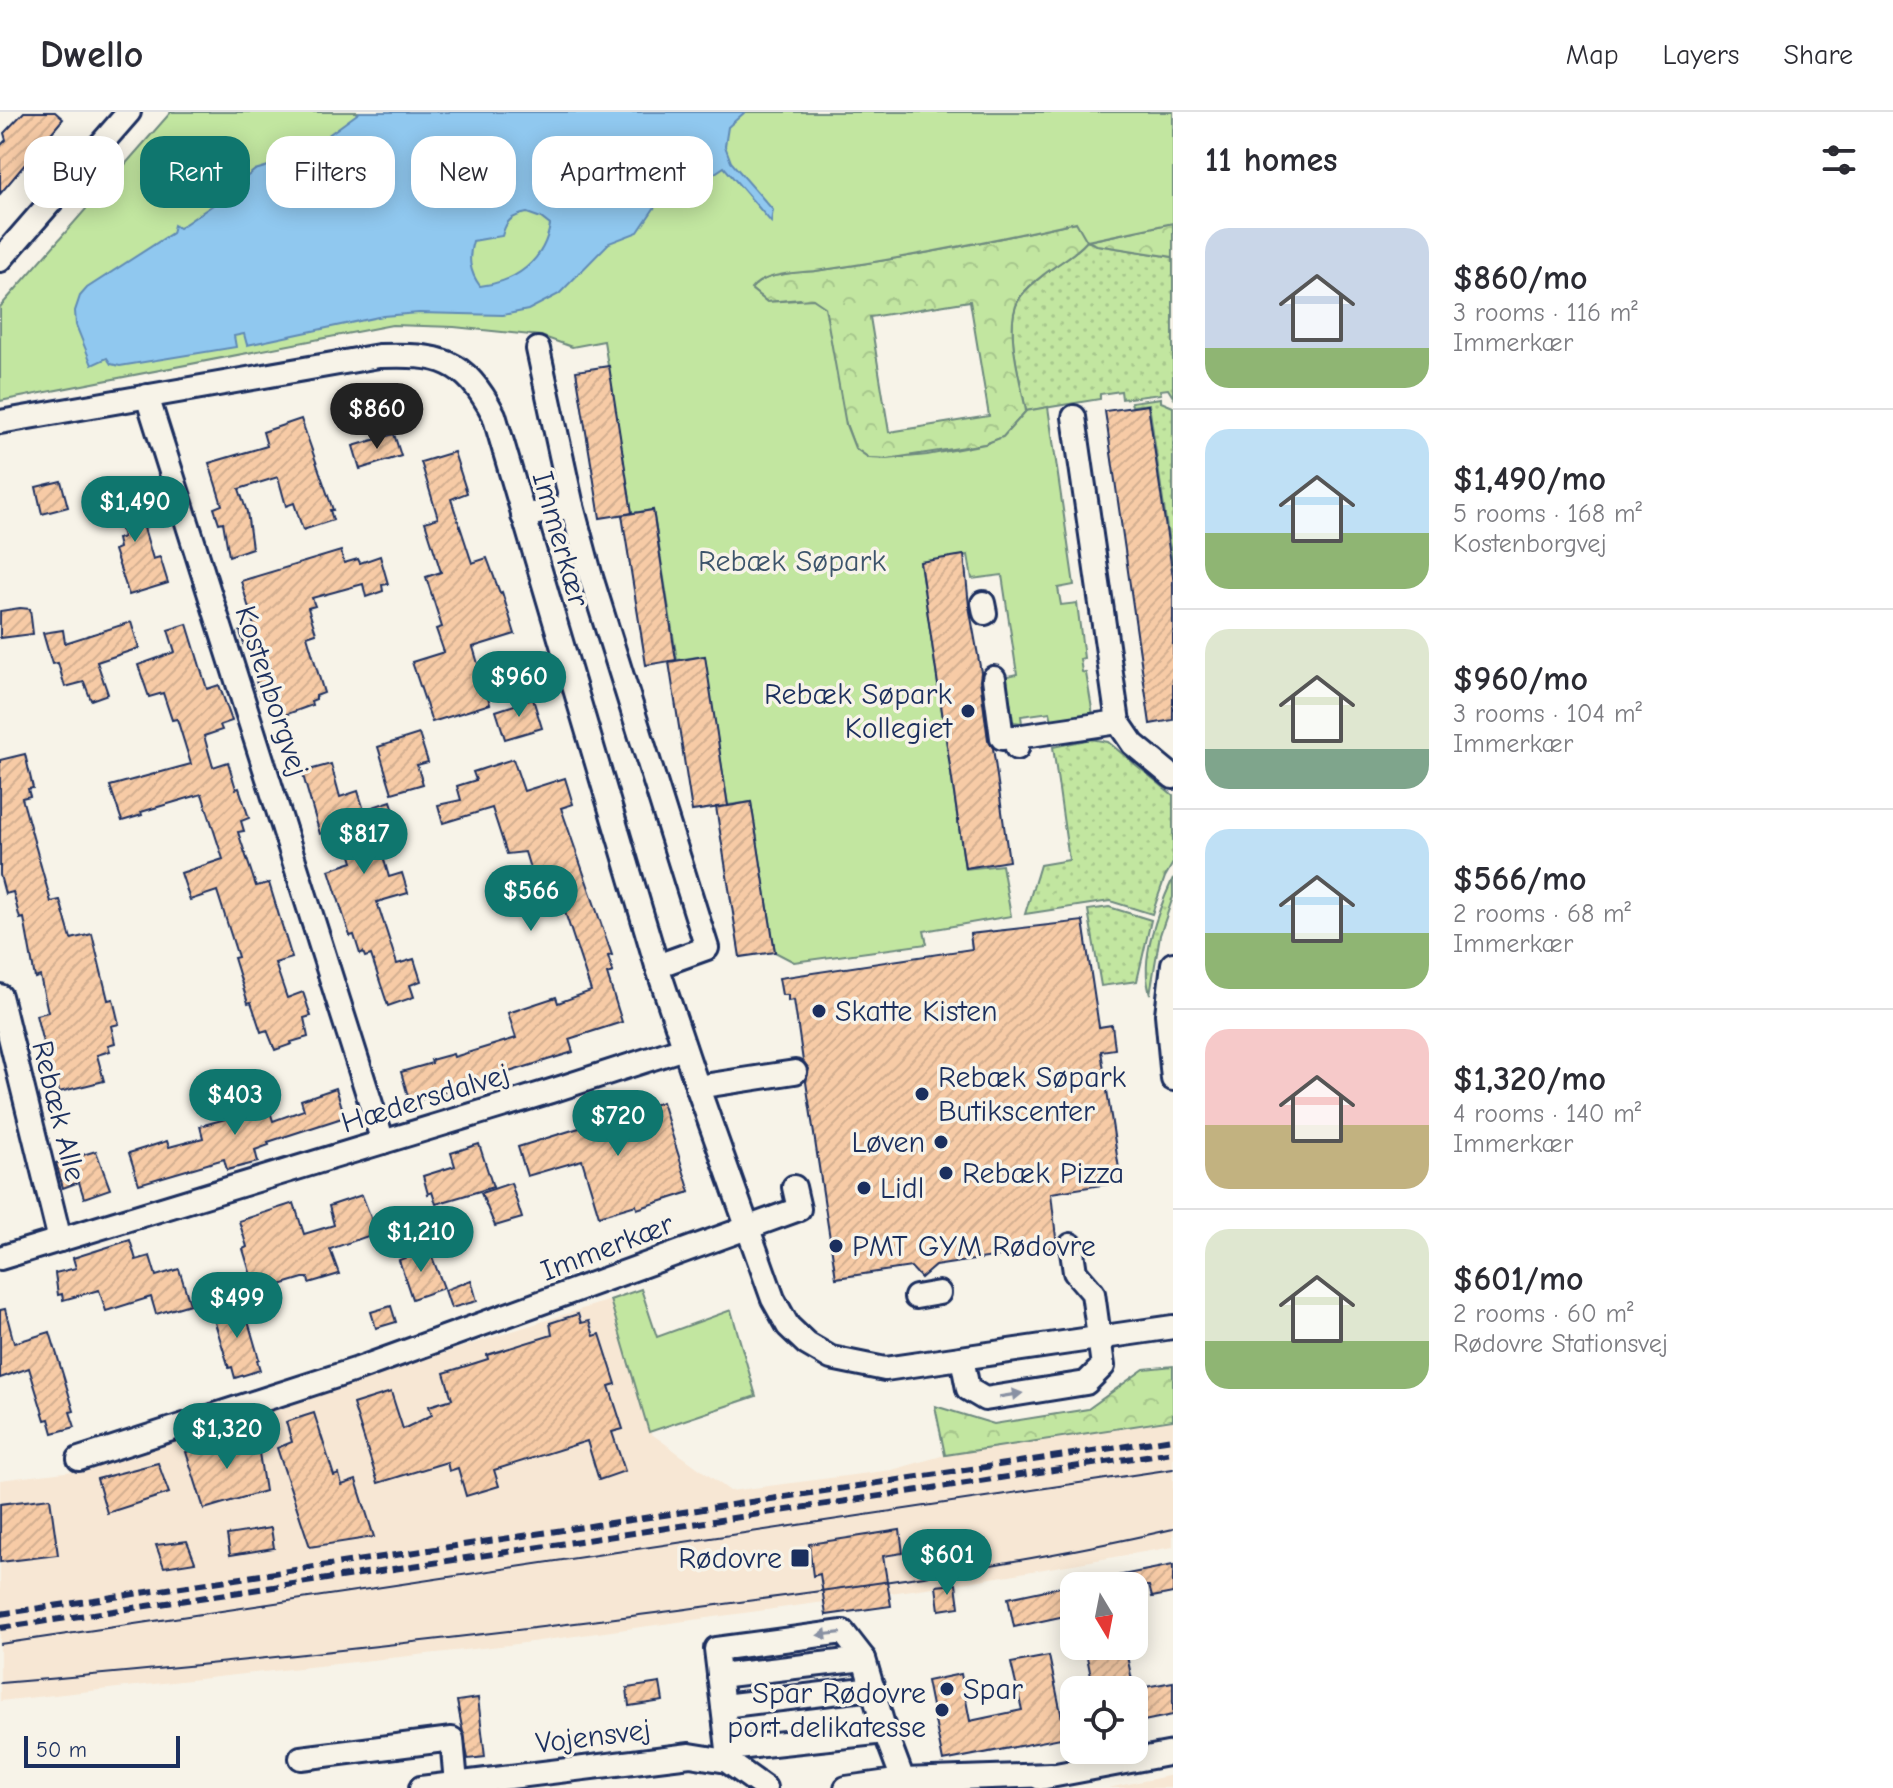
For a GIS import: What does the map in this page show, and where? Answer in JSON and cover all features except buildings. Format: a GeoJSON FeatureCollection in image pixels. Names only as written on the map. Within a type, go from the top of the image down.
{"type":"FeatureCollection","features":[{"type":"Feature","properties":{"kind":"street"},"geometry":{"type":"LineString","coordinates":[[0,260],[129,112]]}},
{"type":"Feature","properties":{"kind":"street"},"geometry":{"type":"LineString","coordinates":[[538,349],[572,506],[591,577],[707,948],[657,966]]}},
{"type":"Feature","properties":{"kind":"street","name":"Immerkær"},"geometry":{"type":"LineString","coordinates":[[0,422],[379,356],[423,355],[455,366],[480,388],[494,415],[657,966],[746,1227],[773,1299],[788,1326],[807,1344],[831,1358],[885,1369],[1173,1327]]}},
{"type":"Feature","properties":{"kind":"street","name":"Kostenborgvej"},"geometry":{"type":"LineString","coordinates":[[147,396],[383,1142]]}},
{"type":"Feature","properties":{"kind":"street"},"geometry":{"type":"LineString","coordinates":[[1074,417],[1118,722],[1133,744],[1173,777]]}},
{"type":"Feature","properties":{"kind":"street"},"geometry":{"type":"LineString","coordinates":[[523,516],[572,506]]}},
{"type":"Feature","properties":{"kind":"street"},"geometry":{"type":"LineString","coordinates":[[994,678],[1002,738],[1017,742],[1118,722]]}},
{"type":"Feature","properties":{"kind":"street"},"geometry":{"type":"LineString","coordinates":[[1173,964],[1170,1014],[1173,1079]]}},
{"type":"Feature","properties":{"kind":"street","name":"Rebæk Alle"},"geometry":{"type":"LineString","coordinates":[[0,996],[60,1240]]}},
{"type":"Feature","properties":{"kind":"street","name":"Hædersdalvej"},"geometry":{"type":"LineString","coordinates":[[0,1258],[684,1048]]}},
{"type":"Feature","properties":{"kind":"street"},"geometry":{"type":"LineString","coordinates":[[697,1087],[795,1072]]}},
{"type":"Feature","properties":{"kind":"street"},"geometry":{"type":"LineString","coordinates":[[746,1227],[799,1209],[794,1187]]}},
{"type":"Feature","properties":{"kind":"street","name":"Immerkær"},"geometry":{"type":"LineString","coordinates":[[79,1459],[358,1369],[605,1282],[746,1227]]}},
{"type":"Feature","properties":{"kind":"street"},"geometry":{"type":"LineString","coordinates":[[962,1358],[968,1389],[985,1399],[1086,1383],[1103,1366],[1093,1293],[1075,1272],[1071,1245]]}},
{"type":"Feature","properties":{"kind":"street"},"geometry":{"type":"LineString","coordinates":[[916,1297],[939,1293]]}},
{"type":"Feature","properties":{"kind":"street"},"geometry":{"type":"LineString","coordinates":[[885,1732],[727,1755],[716,1649],[843,1632],[864,1659],[904,1784]]}},
{"type":"Feature","properties":{"kind":"street"},"geometry":{"type":"LineString","coordinates":[[723,1706],[873,1688]]}},
{"type":"Feature","properties":{"kind":"street"},"geometry":{"type":"LineString","coordinates":[[301,1758],[452,1739],[456,1783]]}},
{"type":"Feature","properties":{"kind":"street"},"geometry":{"type":"LineString","coordinates":[[996,1788],[1173,1753]]}},
{"type":"Feature","properties":{"kind":"street","name":"Vojensvej"},"geometry":{"type":"LineString","coordinates":[[421,1788],[675,1756],[727,1755],[765,1788]]}},
{"type":"Feature","properties":{"kind":"street"},"geometry":{"type":"LineString","coordinates":[[846,1788],[1051,1775]]}},
{"type":"Feature","properties":{"kind":"shaded area"},"geometry":{"type":"Polygon","coordinates":[[[610,1300],[649,1432],[730,1491],[892,1470],[945,1455],[1173,1420],[1173,1547],[956,1584],[509,1645],[0,1701],[0,1480],[73,1471],[610,1300]]]}},
{"type":"Feature","properties":{"kind":"shaded area"},"geometry":{"type":"Polygon","coordinates":[[[1173,1775],[1173,1788],[1108,1788],[1173,1775]]]}},
{"type":"Feature","properties":{"kind":"green space","name":"Rebæk Søpark"},"geometry":{"type":"Polygon","coordinates":[[[171,112],[1173,112],[1173,223],[1087,241],[1076,222],[914,255],[780,275],[763,280],[751,289],[767,302],[813,299],[825,307],[846,425],[855,448],[869,458],[927,455],[985,444],[1003,437],[1026,411],[1048,407],[1074,585],[1058,588],[1061,605],[1077,603],[1084,658],[1080,659],[1082,672],[1086,673],[1093,715],[1052,721],[1050,712],[1021,716],[1022,723],[1014,722],[1010,718],[1003,677],[1017,674],[1002,575],[972,579],[968,555],[920,562],[965,869],[1002,865],[1011,916],[924,931],[927,944],[794,962],[775,952],[751,802],[728,805],[704,656],[677,660],[653,510],[632,513],[604,341],[572,347],[541,336],[454,327],[392,325],[0,401],[0,307],[87,208],[124,208],[124,166],[140,147],[140,208],[250,208],[250,136],[150,136],[171,112]]]}},
{"type":"Feature","properties":{"kind":"green space"},"geometry":{"type":"Polygon","coordinates":[[[1077,222],[1088,241],[1173,223],[1173,257],[1087,241],[1026,290],[1014,312],[1013,340],[1026,411],[1003,437],[985,444],[887,459],[869,458],[855,448],[800,299],[767,302],[751,289],[763,280],[780,275],[881,261],[1077,222]],[[970,301],[870,317],[889,432],[989,416],[970,301]]]}},
{"type":"Feature","properties":{"kind":"green space"},"geometry":{"type":"Polygon","coordinates":[[[1087,241],[1173,257],[1173,397],[1168,389],[1160,390],[1161,394],[1122,399],[1121,391],[1100,394],[1100,399],[1026,411],[1013,340],[1014,312],[1023,293],[1032,284],[1087,241]]]}},
{"type":"Feature","properties":{"kind":"green space"},"geometry":{"type":"Polygon","coordinates":[[[1161,398],[1161,402],[1173,407],[1173,570],[1149,404],[1132,406],[1131,402],[1161,398]]]}},
{"type":"Feature","properties":{"kind":"green space"},"geometry":{"type":"Polygon","coordinates":[[[1091,739],[1108,742],[1173,795],[1173,863],[1152,914],[1110,901],[1025,914],[1040,865],[1069,860],[1053,747],[1091,739]]]}},
{"type":"Feature","properties":{"kind":"green space"},"geometry":{"type":"Polygon","coordinates":[[[1173,878],[1173,897],[1160,935],[1150,994],[1148,950],[1173,878]]]}},
{"type":"Feature","properties":{"kind":"green space"},"geometry":{"type":"Polygon","coordinates":[[[1109,907],[1151,920],[1137,981],[1101,986],[1088,910],[1109,907]]]}},
{"type":"Feature","properties":{"kind":"green space"},"geometry":{"type":"Polygon","coordinates":[[[641,1289],[657,1337],[731,1310],[756,1396],[649,1432],[610,1300],[641,1289]]]}},
{"type":"Feature","properties":{"kind":"green space"},"geometry":{"type":"Polygon","coordinates":[[[1173,1366],[1173,1420],[945,1455],[935,1406],[994,1424],[1088,1409],[1144,1369],[1173,1366]]]}},
{"type":"Feature","properties":{"kind":"water"},"geometry":{"type":"Polygon","coordinates":[[[360,112],[745,112],[728,127],[725,146],[731,162],[773,210],[771,222],[724,167],[713,174],[713,136],[532,136],[532,208],[654,208],[638,232],[609,243],[559,294],[528,310],[503,315],[419,313],[383,316],[247,345],[244,334],[234,336],[236,347],[120,366],[111,364],[107,358],[92,365],[76,325],[75,311],[80,296],[87,288],[172,233],[174,225],[179,228],[209,208],[250,208],[250,174],[266,167],[266,208],[395,208],[395,136],[327,136],[360,112]],[[527,213],[510,220],[502,236],[473,241],[470,264],[480,286],[505,280],[526,268],[542,249],[550,225],[527,213]]]}},
{"type":"Feature","properties":{"kind":"tram line"},"geometry":{"type":"LineString","coordinates":[[0,1644],[1173,1469]]}},
{"type":"Feature","properties":{"kind":"tram line"},"geometry":{"type":"LineString","coordinates":[[0,1683],[340,1650],[679,1610],[989,1566],[1173,1529]]}},
{"type":"Feature","properties":{"kind":"railway"},"geometry":{"type":"LineString","coordinates":[[0,1614],[1173,1439]]}},
{"type":"Feature","properties":{"kind":"railway"},"geometry":{"type":"LineString","coordinates":[[0,1628],[1173,1452]]}},
{"type":"Feature","properties":{"kind":"place","name":"Rebæk Søpark Kollegiet"},"geometry":{"type":"Point","coordinates":[968,711]}},
{"type":"Feature","properties":{"kind":"place","name":"Skatte Kisten"},"geometry":{"type":"Point","coordinates":[819,1011]}},
{"type":"Feature","properties":{"kind":"place","name":"Rebæk Søpark Butikscenter"},"geometry":{"type":"Point","coordinates":[922,1094]}},
{"type":"Feature","properties":{"kind":"place","name":"Løven"},"geometry":{"type":"Point","coordinates":[941,1142]}},
{"type":"Feature","properties":{"kind":"place","name":"Rebæk Pizza"},"geometry":{"type":"Point","coordinates":[946,1173]}},
{"type":"Feature","properties":{"kind":"place","name":"Lidl"},"geometry":{"type":"Point","coordinates":[864,1188]}},
{"type":"Feature","properties":{"kind":"place","name":"PMT GYM Rødovre"},"geometry":{"type":"Point","coordinates":[836,1246]}},
{"type":"Feature","properties":{"kind":"place","name":"Rødovre"},"geometry":{"type":"Point","coordinates":[800,1558]}},
{"type":"Feature","properties":{"kind":"place","name":"Spar"},"geometry":{"type":"Point","coordinates":[947,1689]}},
{"type":"Feature","properties":{"kind":"place","name":"Spar Rødovre port delikatesse"},"geometry":{"type":"Point","coordinates":[942,1710]}}]}
